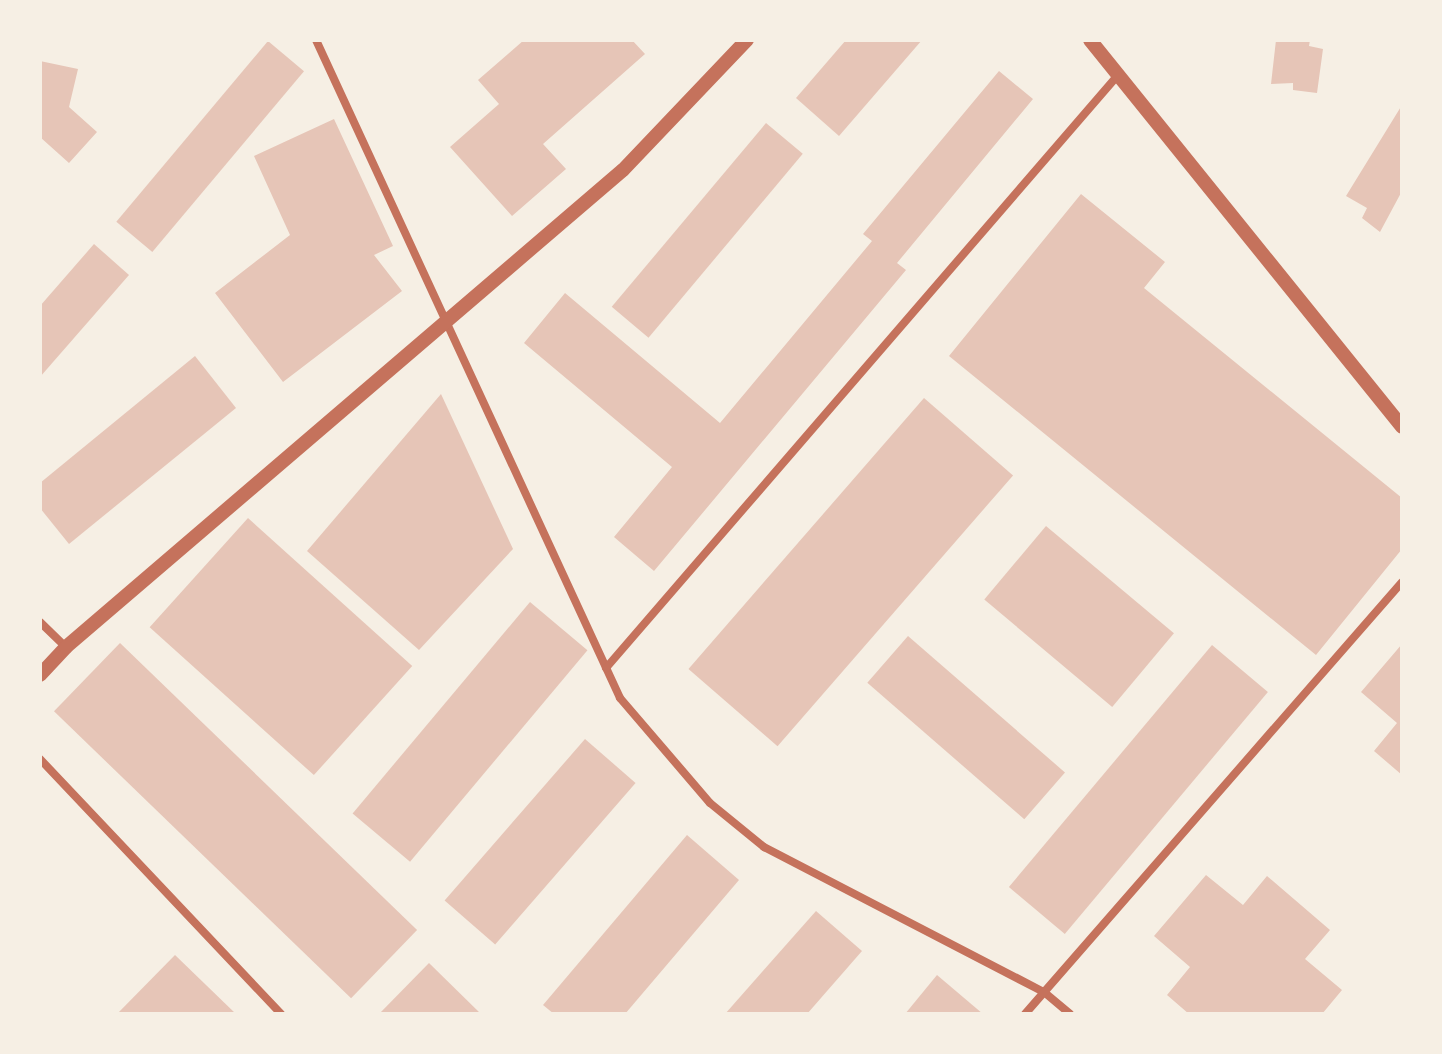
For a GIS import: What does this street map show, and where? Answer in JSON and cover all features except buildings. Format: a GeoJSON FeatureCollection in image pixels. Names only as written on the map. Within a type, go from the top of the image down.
{"type":"FeatureCollection","features":[{"type":"Feature","properties":{"kind":"street"},"geometry":{"type":"LineString","coordinates":[[316,40],[445,325],[620,698],[660,749],[710,803],[764,847],[1044,992],[1070,1014]]}},
{"type":"Feature","properties":{"kind":"street"},"geometry":{"type":"LineString","coordinates":[[40,675],[66,647],[623,170],[747,40]]}},
{"type":"Feature","properties":{"kind":"street"},"geometry":{"type":"LineString","coordinates":[[1090,40],[1402,427]]}},
{"type":"Feature","properties":{"kind":"street"},"geometry":{"type":"LineString","coordinates":[[606,668],[1118,75]]}},
{"type":"Feature","properties":{"kind":"street"},"geometry":{"type":"LineString","coordinates":[[1025,1014],[1402,582]]}},
{"type":"Feature","properties":{"kind":"street"},"geometry":{"type":"LineString","coordinates":[[40,622],[66,647]]}},
{"type":"Feature","properties":{"kind":"street"},"geometry":{"type":"LineString","coordinates":[[40,759],[281,1014]]}}]}
